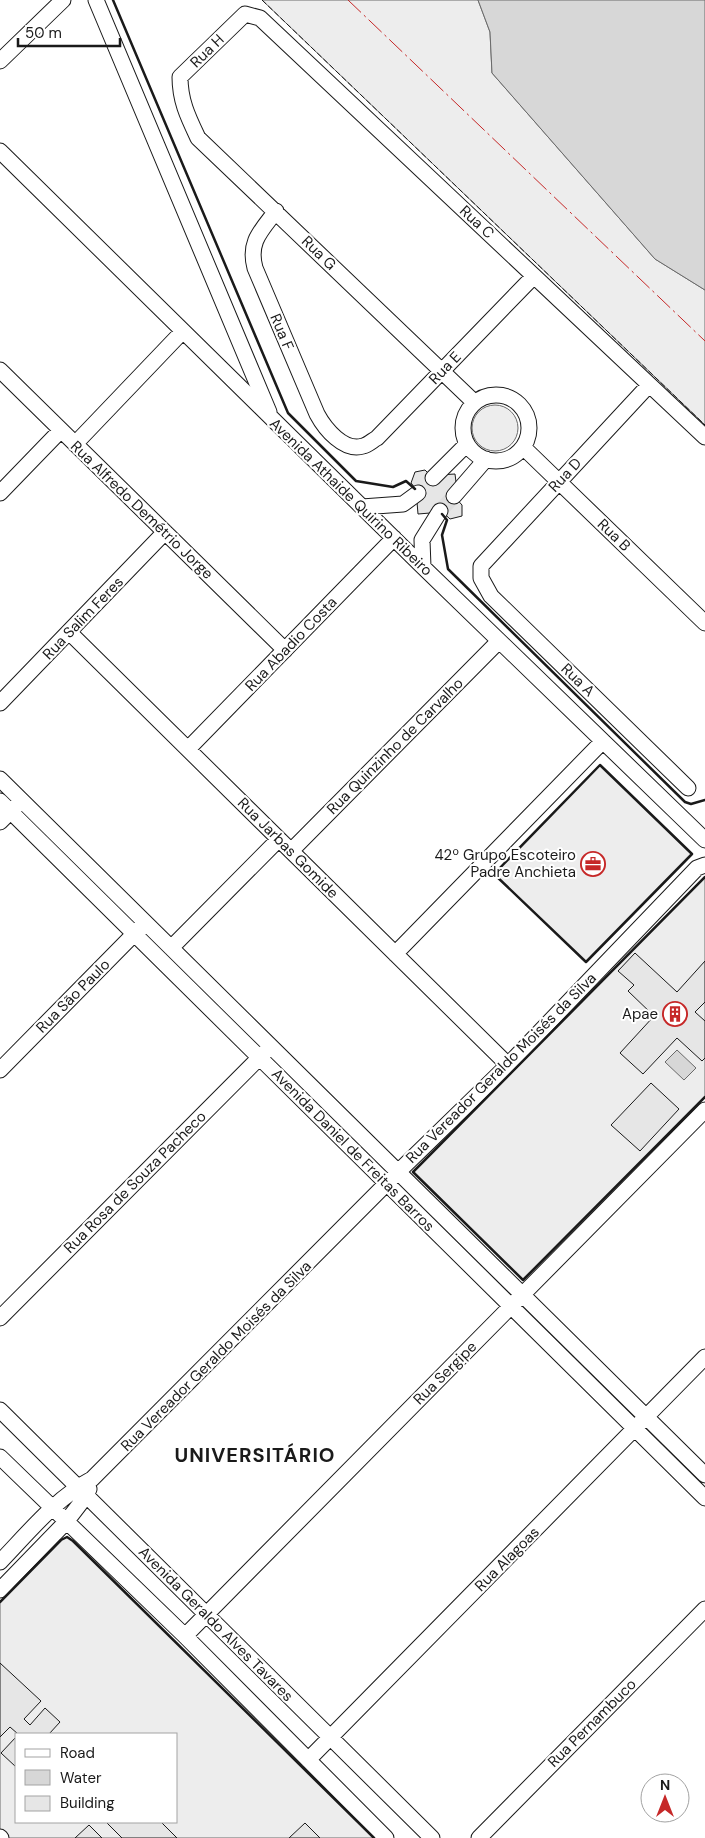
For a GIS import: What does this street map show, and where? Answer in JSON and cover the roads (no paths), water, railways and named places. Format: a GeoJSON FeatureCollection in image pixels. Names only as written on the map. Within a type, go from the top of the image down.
{"type":"FeatureCollection","features":[{"type":"Feature","properties":{"kind":"street"},"geometry":{"type":"LineString","coordinates":[[96,0],[272,418]]}},
{"type":"Feature","properties":{"kind":"street"},"geometry":{"type":"LineString","coordinates":[[0,61],[60,1]]}},
{"type":"Feature","properties":{"kind":"street","name":"Rua H"},"geometry":{"type":"LineString","coordinates":[[180,93],[180,77],[245,14]]}},
{"type":"Feature","properties":{"kind":"street","name":"Rua C"},"geometry":{"type":"LineString","coordinates":[[245,14],[260,18],[705,437]]}},
{"type":"Feature","properties":{"kind":"street","name":"Rua G"},"geometry":{"type":"LineString","coordinates":[[180,93],[187,115],[198,138],[474,402]]}},
{"type":"Feature","properties":{"kind":"street","name":"Avenida Athaide Quirino Ribeiro"},"geometry":{"type":"LineString","coordinates":[[0,151],[423,567],[705,839]]}},
{"type":"Feature","properties":{"kind":"street","name":"Rua F"},"geometry":{"type":"LineString","coordinates":[[276,211],[253,244],[252,257],[255,268],[317,414],[332,435],[349,446]]}},
{"type":"Feature","properties":{"kind":"street","name":"Rua E"},"geometry":{"type":"LineString","coordinates":[[349,446],[363,446],[377,438],[534,276]]}},
{"type":"Feature","properties":{"kind":"street"},"geometry":{"type":"LineString","coordinates":[[75,444],[183,331]]}},
{"type":"Feature","properties":{"kind":"street","name":"Rua Alfredo Demétrio Jorge"},"geometry":{"type":"LineString","coordinates":[[0,370],[285,650]]}},
{"type":"Feature","properties":{"kind":"street","name":"Rua D"},"geometry":{"type":"LineString","coordinates":[[481,566],[649,385]]}},
{"type":"Feature","properties":{"kind":"street"},"geometry":{"type":"LineString","coordinates":[[497,394],[509,397],[519,404],[526,413],[529,424],[528,436],[523,447],[516,455],[496,461],[486,459],[478,456],[467,444],[463,433],[463,422],[467,411],[474,402],[485,396],[497,394]]}},
{"type":"Feature","properties":{"kind":"street"},"geometry":{"type":"LineString","coordinates":[[0,493],[61,430]]}},
{"type":"Feature","properties":{"kind":"street"},"geometry":{"type":"LineString","coordinates":[[433,478],[467,444]]}},
{"type":"Feature","properties":{"kind":"street","name":"Rua B"},"geometry":{"type":"LineString","coordinates":[[523,447],[705,623]]}},
{"type":"Feature","properties":{"kind":"street"},"geometry":{"type":"LineString","coordinates":[[454,496],[486,459]]}},
{"type":"Feature","properties":{"kind":"street"},"geometry":{"type":"LineString","coordinates":[[362,507],[403,504],[418,493]]}},
{"type":"Feature","properties":{"kind":"street"},"geometry":{"type":"LineString","coordinates":[[423,567],[422,540],[440,511]]}},
{"type":"Feature","properties":{"kind":"street","name":"Rua Salim Feres"},"geometry":{"type":"LineString","coordinates":[[0,703],[165,532]]}},
{"type":"Feature","properties":{"kind":"street","name":"Rua Abadio Costa"},"geometry":{"type":"LineString","coordinates":[[188,750],[394,538]]}},
{"type":"Feature","properties":{"kind":"street","name":"Rua A"},"geometry":{"type":"LineString","coordinates":[[481,566],[481,578],[491,596],[688,788]]}},
{"type":"Feature","properties":{"kind":"street","name":"Rua Jarbas Gomide"},"geometry":{"type":"LineString","coordinates":[[69,632],[508,1065]]}},
{"type":"Feature","properties":{"kind":"street","name":"Rua Quinzinho de Carvalho"},"geometry":{"type":"LineString","coordinates":[[291,852],[499,641]]}},
{"type":"Feature","properties":{"kind":"street"},"geometry":{"type":"LineString","coordinates":[[395,954],[603,741]]}},
{"type":"Feature","properties":{"kind":"street","name":"Avenida Daniel de Freitas Barros"},"geometry":{"type":"LineString","coordinates":[[0,779],[705,1475]]}},
{"type":"Feature","properties":{"kind":"street"},"geometry":{"type":"LineString","coordinates":[[3,812],[22,800]]}},
{"type":"Feature","properties":{"kind":"street","name":"Avenida Daniel de Freitas Barros"},"geometry":{"type":"LineString","coordinates":[[3,812],[134,934],[705,1498]]}},
{"type":"Feature","properties":{"kind":"street"},"geometry":{"type":"LineString","coordinates":[[171,948],[279,839]]}},
{"type":"Feature","properties":{"kind":"street","name":"Rua Vereador Geraldo Moisés da Silva"},"geometry":{"type":"LineString","coordinates":[[0,1590],[66,1522],[82,1492],[92,1479],[398,1172],[508,1065],[701,867],[705,839]]}},
{"type":"Feature","properties":{"kind":"street","name":"Rua São Paulo"},"geometry":{"type":"LineString","coordinates":[[0,1070],[146,923]]}},
{"type":"Feature","properties":{"kind":"street","name":"Rua Rosa de Souza Pacheco"},"geometry":{"type":"LineString","coordinates":[[0,1318],[271,1046]]}},
{"type":"Feature","properties":{"kind":"street","name":"Rua Sergipe"},"geometry":{"type":"LineString","coordinates":[[185,1636],[705,1110]]}},
{"type":"Feature","properties":{"kind":"street","name":"Rua Alagoas"},"geometry":{"type":"LineString","coordinates":[[308,1760],[705,1357]]}},
{"type":"Feature","properties":{"kind":"street","name":"Avenida Geraldo Alves Tavares"},"geometry":{"type":"LineString","coordinates":[[0,1410],[432,1838]]}},
{"type":"Feature","properties":{"kind":"street","name":"Avenida Geraldo Alves Tavares"},"geometry":{"type":"LineString","coordinates":[[0,1457],[185,1636],[386,1838]]}},
{"type":"Feature","properties":{"kind":"street","name":"Rua Vereador Geraldo Moisés da Silva"},"geometry":{"type":"LineString","coordinates":[[0,1562],[52,1508],[82,1492]]}},
{"type":"Feature","properties":{"kind":"street","name":"Rua Pernambuco"},"geometry":{"type":"LineString","coordinates":[[478,1838],[705,1609]]}},
{"type":"Feature","properties":{"kind":"water"},"geometry":{"type":"Polygon","coordinates":[[[478,0],[705,0],[705,290],[655,259],[492,73],[490,32],[478,0]]]}},
{"type":"Feature","properties":{"kind":"water"},"geometry":{"type":"Polygon","coordinates":[[[677,1050],[696,1068],[684,1080],[665,1062],[677,1050]]]}},
{"type":"Feature","properties":{"kind":"tunnel"},"geometry":{"type":"LineString","coordinates":[[440,511],[454,496]]}},
{"type":"Feature","properties":{"kind":"place","name":"42º Grupo Escoteiro Padre Anchieta"},"geometry":{"type":"Point","coordinates":[593,864]}},
{"type":"Feature","properties":{"kind":"place","name":"Apae"},"geometry":{"type":"Point","coordinates":[675,1014]}},
{"type":"Feature","properties":{"kind":"district","name":"UNIVERSITÁRIO"},"geometry":{"type":"Point","coordinates":[255,1455]}}]}
